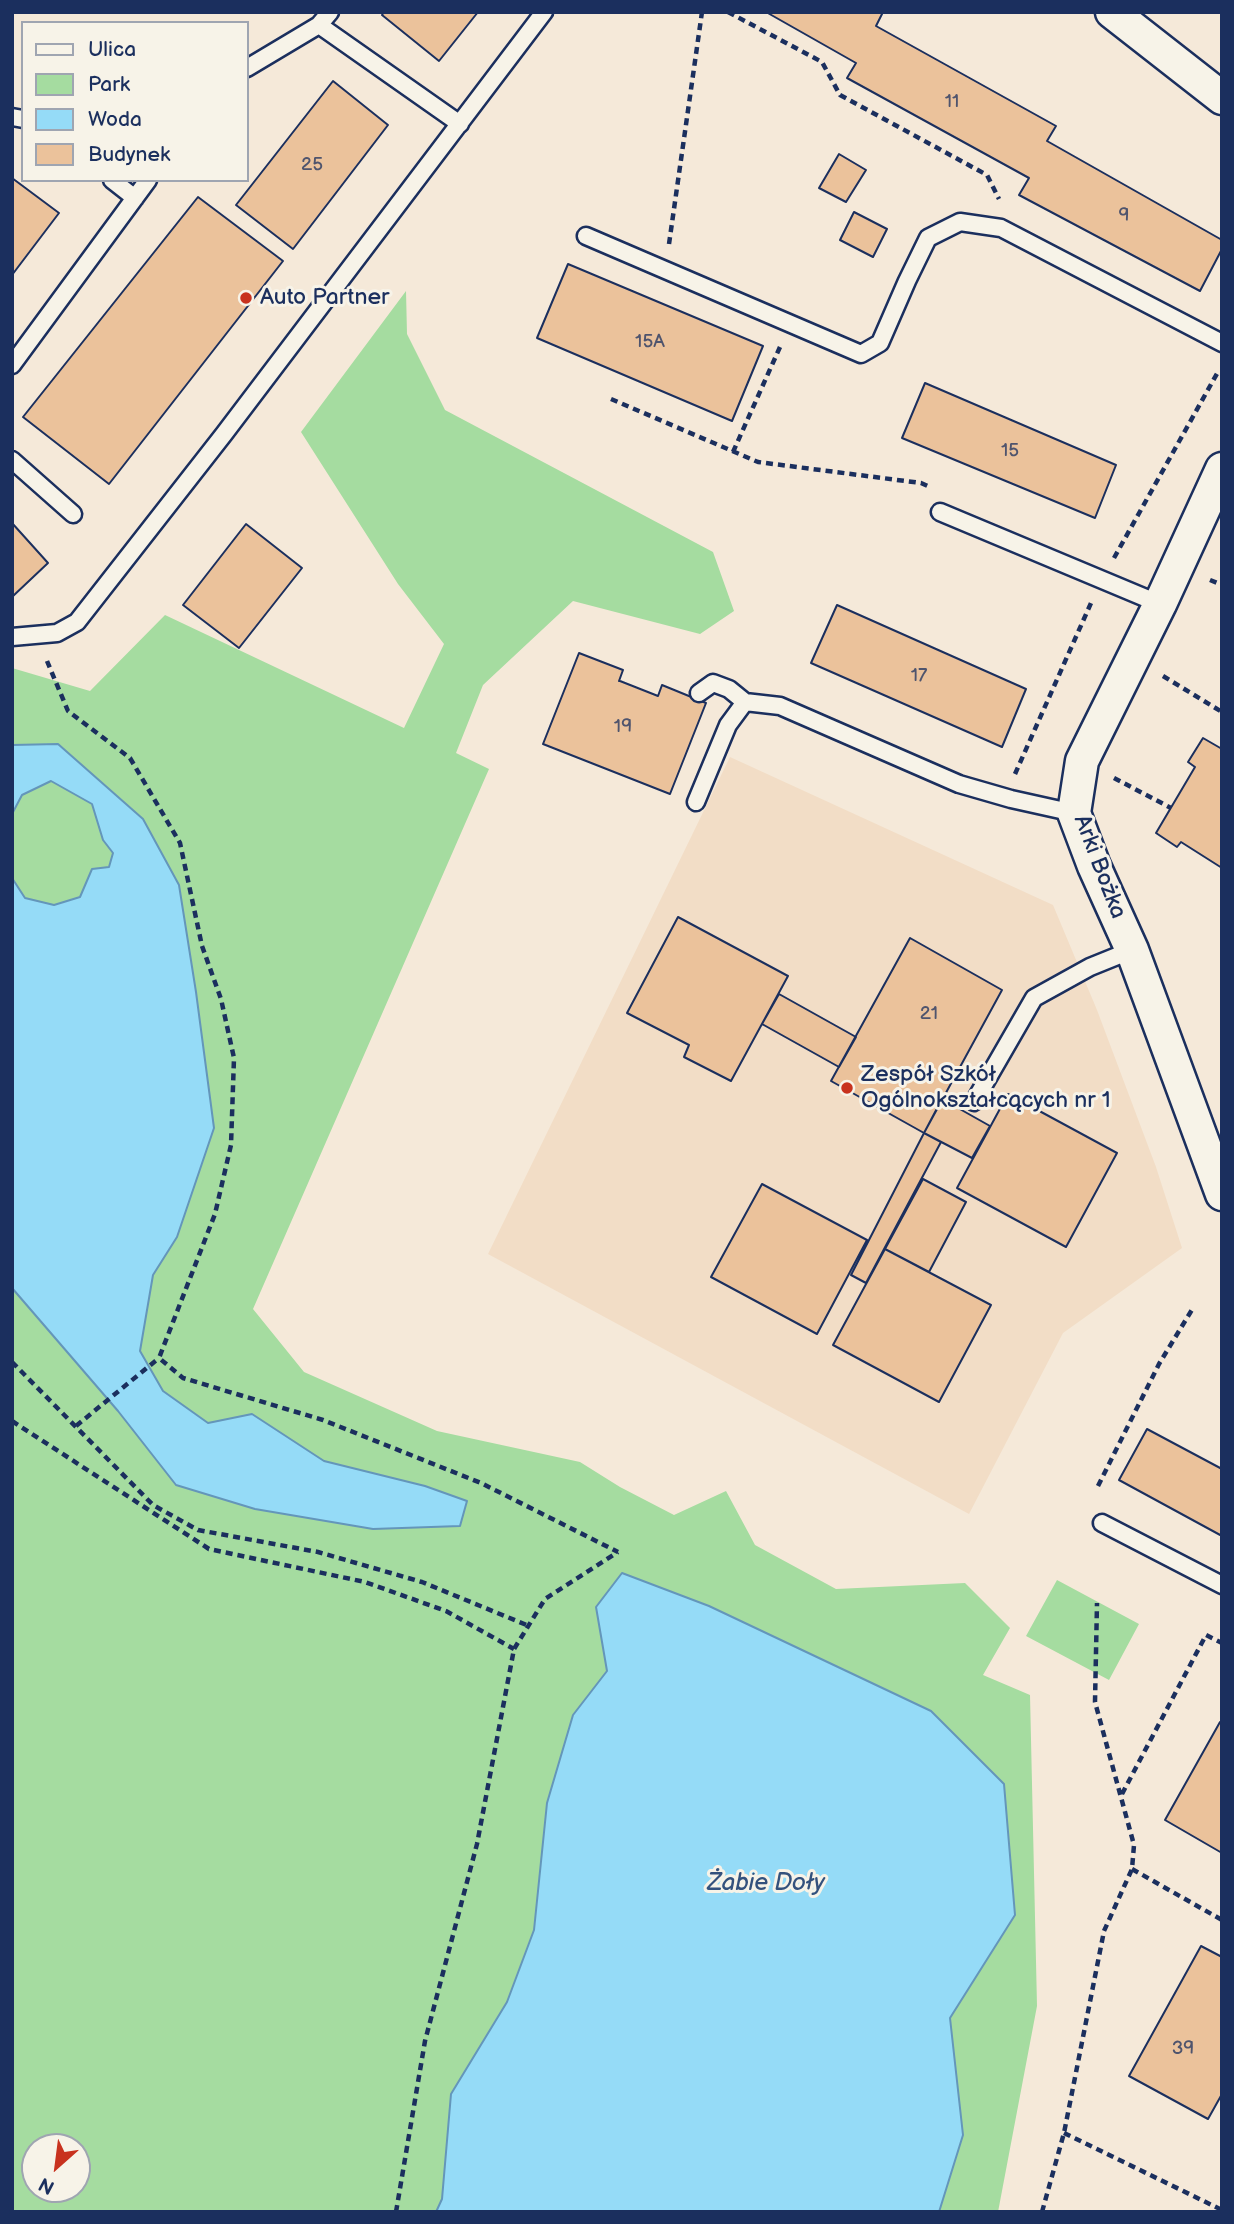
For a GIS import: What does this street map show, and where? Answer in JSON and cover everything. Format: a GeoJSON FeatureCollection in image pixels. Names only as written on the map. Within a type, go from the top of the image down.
{"type":"FeatureCollection","features":[{"type":"Feature","properties":{"kind":"street"},"geometry":{"type":"LineString","coordinates":[[1112,12],[1222,98]]}},
{"type":"Feature","properties":{"kind":"street","name":"Arki Bożka"},"geometry":{"type":"LineString","coordinates":[[1222,469],[1160,604],[1082,761],[1074,813],[1094,866],[1132,950],[1222,1194]]}},
{"type":"Feature","properties":{"kind":"lane"},"geometry":{"type":"LineString","coordinates":[[12,637],[57,633],[77,622],[224,434],[544,12]]}},
{"type":"Feature","properties":{"kind":"lane"},"geometry":{"type":"LineString","coordinates":[[248,67],[324,18],[460,124]]}},
{"type":"Feature","properties":{"kind":"lane"},"geometry":{"type":"LineString","coordinates":[[115,182],[135,198]]}},
{"type":"Feature","properties":{"kind":"lane"},"geometry":{"type":"LineString","coordinates":[[12,365],[147,182]]}},
{"type":"Feature","properties":{"kind":"lane"},"geometry":{"type":"LineString","coordinates":[[586,236],[862,354],[880,343],[906,281],[928,238],[960,222],[1001,228],[1222,343]]}},
{"type":"Feature","properties":{"kind":"lane"},"geometry":{"type":"LineString","coordinates":[[12,460],[74,514]]}},
{"type":"Feature","properties":{"kind":"lane"},"geometry":{"type":"LineString","coordinates":[[940,512],[1160,604]]}},
{"type":"Feature","properties":{"kind":"lane"},"geometry":{"type":"LineString","coordinates":[[699,692],[713,683],[729,689],[745,702],[780,706],[959,784],[1074,813]]}},
{"type":"Feature","properties":{"kind":"lane"},"geometry":{"type":"LineString","coordinates":[[696,802],[727,725],[745,702]]}},
{"type":"Feature","properties":{"kind":"lane"},"geometry":{"type":"LineString","coordinates":[[974,1102],[1034,998],[1090,967],[1132,950]]}},
{"type":"Feature","properties":{"kind":"lane"},"geometry":{"type":"LineString","coordinates":[[1102,1522],[1222,1585]]}},
{"type":"Feature","properties":{"kind":"path"},"geometry":{"type":"LineString","coordinates":[[665,269],[702,12]]}},
{"type":"Feature","properties":{"kind":"path"},"geometry":{"type":"LineString","coordinates":[[728,12],[822,62],[840,95],[987,175],[999,199]]}},
{"type":"Feature","properties":{"kind":"path"},"geometry":{"type":"LineString","coordinates":[[733,452],[791,324]]}},
{"type":"Feature","properties":{"kind":"path"},"geometry":{"type":"LineString","coordinates":[[611,399],[758,462],[921,483],[934,488]]}},
{"type":"Feature","properties":{"kind":"path"},"geometry":{"type":"LineString","coordinates":[[37,636],[68,711],[130,758],[180,843],[202,946],[221,999],[234,1058],[231,1145],[215,1214],[159,1358],[76,1426]]}},
{"type":"Feature","properties":{"kind":"path"},"geometry":{"type":"LineString","coordinates":[[1154,670],[1222,712]]}},
{"type":"Feature","properties":{"kind":"path"},"geometry":{"type":"LineString","coordinates":[[1082,761],[1171,808]]}},
{"type":"Feature","properties":{"kind":"path"},"geometry":{"type":"LineString","coordinates":[[1098,1486],[1159,1364],[1193,1308]]}},
{"type":"Feature","properties":{"kind":"path"},"geometry":{"type":"LineString","coordinates":[[159,1358],[183,1378],[335,1425],[481,1483],[618,1552],[545,1599],[514,1649],[477,1844],[425,2041],[396,2212]]}},
{"type":"Feature","properties":{"kind":"path"},"geometry":{"type":"LineString","coordinates":[[12,1362],[153,1505],[198,1530],[318,1552],[422,1582],[529,1626]]}},
{"type":"Feature","properties":{"kind":"path"},"geometry":{"type":"LineString","coordinates":[[12,1422],[209,1549],[365,1583],[446,1611],[514,1649]]}},
{"type":"Feature","properties":{"kind":"path"},"geometry":{"type":"LineString","coordinates":[[1042,2212],[1064,2133],[1104,1931],[1132,1869],[1133,1845],[1096,1702],[1097,1603]]}},
{"type":"Feature","properties":{"kind":"path"},"geometry":{"type":"LineString","coordinates":[[1121,1795],[1206,1635],[1222,1643]]}},
{"type":"Feature","properties":{"kind":"path"},"geometry":{"type":"LineString","coordinates":[[1132,1869],[1222,1920]]}},
{"type":"Feature","properties":{"kind":"path"},"geometry":{"type":"LineString","coordinates":[[1064,2133],[1222,2210]]}},
{"type":"Feature","properties":{"kind":"shaded area","name":"Zespół Szkół Ogólnokształcących nr 1"},"geometry":{"type":"Polygon","coordinates":[[[730,757],[1053,905],[1097,1010],[1156,1167],[1182,1248],[1063,1333],[969,1514],[488,1254],[730,757]]]}},
{"type":"Feature","properties":{"kind":"green space"},"geometry":{"type":"Polygon","coordinates":[[[406,291],[407,334],[445,410],[713,552],[734,611],[700,634],[573,601],[483,685],[456,753],[489,769],[253,1309],[304,1372],[437,1431],[580,1462],[620,1487],[674,1515],[726,1491],[755,1545],[836,1589],[965,1583],[1010,1628],[983,1675],[1030,1695],[1037,2006],[998,2212],[12,2212],[12,668],[90,691],[165,615],[404,728],[444,644],[398,584],[301,432],[406,291]]]}},
{"type":"Feature","properties":{"kind":"green space"},"geometry":{"type":"Polygon","coordinates":[[[1057,1580],[1139,1624],[1109,1680],[1026,1636],[1057,1580]]]}},
{"type":"Feature","properties":{"kind":"water"},"geometry":{"type":"Polygon","coordinates":[[[58,744],[143,819],[179,885],[196,992],[214,1128],[177,1237],[153,1275],[140,1351],[163,1391],[208,1423],[252,1414],[324,1461],[425,1486],[467,1501],[460,1526],[373,1529],[255,1509],[176,1485],[118,1411],[12,1288],[12,878],[25,898],[54,905],[80,897],[92,869],[109,867],[113,853],[103,840],[92,804],[51,781],[22,795],[12,814],[12,745],[58,744]]]}},
{"type":"Feature","properties":{"kind":"water","name":"Żabie Doły"},"geometry":{"type":"Polygon","coordinates":[[[622,1573],[709,1606],[931,1711],[1004,1784],[1015,1915],[950,2018],[963,2135],[939,2212],[436,2212],[442,2199],[451,2094],[507,2002],[534,1930],[547,1803],[573,1715],[607,1671],[596,1607],[622,1573]]]}},
{"type":"Feature","properties":{"kind":"building"},"geometry":{"type":"Polygon","coordinates":[[[384,12],[478,12],[439,61],[382,15],[384,12]]]}},
{"type":"Feature","properties":{"kind":"building"},"geometry":{"type":"Polygon","coordinates":[[[766,12],[883,12],[876,26],[1056,126],[1047,141],[1222,240],[1222,249],[1200,291],[1019,195],[1029,178],[847,78],[856,63],[766,12]]]}},
{"type":"Feature","properties":{"kind":"building"},"geometry":{"type":"Polygon","coordinates":[[[333,81],[388,125],[293,249],[236,205],[333,81]]]}},
{"type":"Feature","properties":{"kind":"building"},"geometry":{"type":"Polygon","coordinates":[[[839,154],[866,170],[846,202],[819,188],[839,154]]]}},
{"type":"Feature","properties":{"kind":"building"},"geometry":{"type":"Polygon","coordinates":[[[12,178],[59,213],[12,275],[12,178]]]}},
{"type":"Feature","properties":{"kind":"building"},"geometry":{"type":"Polygon","coordinates":[[[198,197],[283,261],[109,484],[23,417],[198,197]]]}},
{"type":"Feature","properties":{"kind":"building"},"geometry":{"type":"Polygon","coordinates":[[[854,212],[887,229],[873,257],[840,240],[854,212]]]}},
{"type":"Feature","properties":{"kind":"building"},"geometry":{"type":"Polygon","coordinates":[[[568,264],[763,346],[732,421],[537,338],[568,264]]]}},
{"type":"Feature","properties":{"kind":"building"},"geometry":{"type":"Polygon","coordinates":[[[925,383],[1116,465],[1095,518],[902,438],[925,383]]]}},
{"type":"Feature","properties":{"kind":"building"},"geometry":{"type":"Polygon","coordinates":[[[12,523],[48,563],[12,597],[12,523]]]}},
{"type":"Feature","properties":{"kind":"building"},"geometry":{"type":"Polygon","coordinates":[[[246,524],[302,568],[239,648],[183,605],[246,524]]]}},
{"type":"Feature","properties":{"kind":"building"},"geometry":{"type":"Polygon","coordinates":[[[837,605],[1026,689],[1002,747],[811,663],[837,605]]]}},
{"type":"Feature","properties":{"kind":"building"},"geometry":{"type":"Polygon","coordinates":[[[579,653],[623,670],[619,681],[658,696],[662,685],[706,703],[670,794],[543,744],[579,653]]]}},
{"type":"Feature","properties":{"kind":"building"},"geometry":{"type":"Polygon","coordinates":[[[1203,738],[1222,749],[1222,868],[1181,842],[1177,847],[1156,833],[1195,767],[1188,762],[1203,738]]]}},
{"type":"Feature","properties":{"kind":"building"},"geometry":{"type":"Polygon","coordinates":[[[678,917],[788,976],[731,1081],[684,1057],[689,1045],[627,1013],[678,917]]]}},
{"type":"Feature","properties":{"kind":"building"},"geometry":{"type":"Polygon","coordinates":[[[910,938],[1002,990],[924,1133],[831,1081],[910,938]]]}},
{"type":"Feature","properties":{"kind":"building"},"geometry":{"type":"Polygon","coordinates":[[[779,994],[856,1037],[839,1067],[762,1024],[779,994]]]}},
{"type":"Feature","properties":{"kind":"building"},"geometry":{"type":"Polygon","coordinates":[[[1008,1094],[1117,1153],[1066,1247],[957,1188],[1008,1094]]]}},
{"type":"Feature","properties":{"kind":"building"},"geometry":{"type":"Polygon","coordinates":[[[942,1099],[990,1126],[972,1158],[924,1133],[942,1099]]]}},
{"type":"Feature","properties":{"kind":"building"},"geometry":{"type":"Polygon","coordinates":[[[924,1133],[941,1142],[866,1283],[851,1275],[924,1133]]]}},
{"type":"Feature","properties":{"kind":"building"},"geometry":{"type":"Polygon","coordinates":[[[923,1179],[966,1202],[929,1272],[885,1249],[923,1179]]]}},
{"type":"Feature","properties":{"kind":"building"},"geometry":{"type":"Polygon","coordinates":[[[762,1184],[867,1240],[817,1334],[711,1277],[762,1184]]]}},
{"type":"Feature","properties":{"kind":"building"},"geometry":{"type":"Polygon","coordinates":[[[885,1249],[991,1305],[939,1402],[833,1345],[885,1249]]]}},
{"type":"Feature","properties":{"kind":"building"},"geometry":{"type":"Polygon","coordinates":[[[1147,1429],[1222,1469],[1222,1536],[1119,1480],[1147,1429]]]}},
{"type":"Feature","properties":{"kind":"building"},"geometry":{"type":"Polygon","coordinates":[[[1222,1722],[1222,1853],[1165,1820],[1222,1722]]]}},
{"type":"Feature","properties":{"kind":"building"},"geometry":{"type":"Polygon","coordinates":[[[1201,1946],[1222,1957],[1222,2094],[1208,2119],[1129,2076],[1201,1946]]]}},
{"type":"Feature","properties":{"kind":"place","name":"Auto Partner"},"geometry":{"type":"Point","coordinates":[246,298]}},
{"type":"Feature","properties":{"kind":"place","name":"Zespół Szkół Ogólnokształcących nr 1"},"geometry":{"type":"Point","coordinates":[847,1088]}}]}
